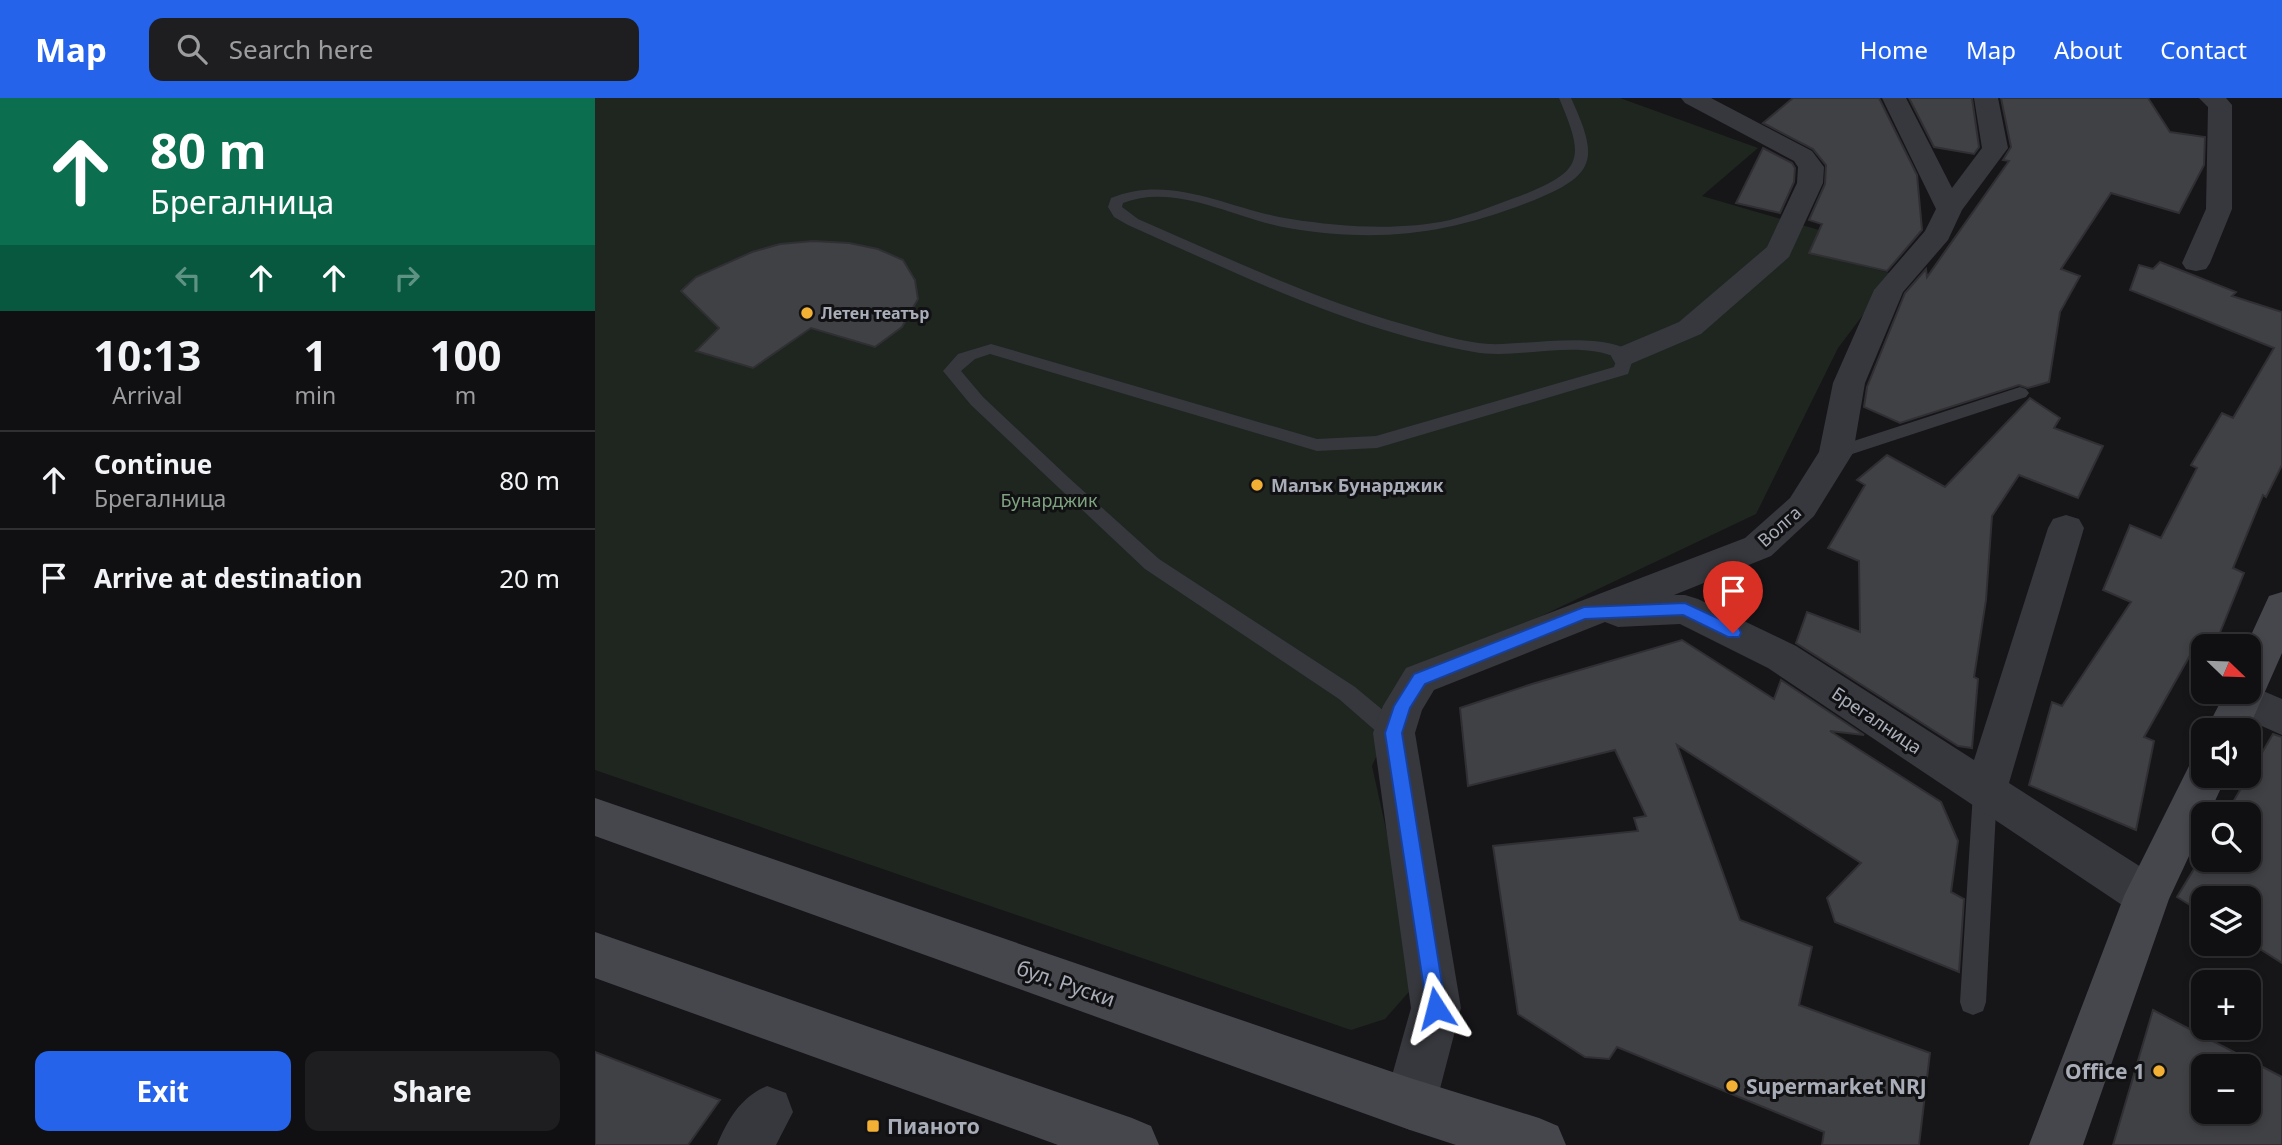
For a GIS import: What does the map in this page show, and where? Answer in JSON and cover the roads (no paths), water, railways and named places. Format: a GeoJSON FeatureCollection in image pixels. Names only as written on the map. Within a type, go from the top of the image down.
{"type":"FeatureCollection","features":[{"type":"Feature","properties":{"kind":"main road"},"geometry":{"type":"LineString","coordinates":[[2261,655],[2282,606]]}},
{"type":"Feature","properties":{"kind":"main road"},"geometry":{"type":"LineString","coordinates":[[2056,1145],[2147,896],[2200,788]]}},
{"type":"Feature","properties":{"kind":"main road","name":"бул. Руски"},"geometry":{"type":"LineString","coordinates":[[595,817],[1410,1104],[1539,1145]]}},
{"type":"Feature","properties":{"kind":"main road"},"geometry":{"type":"LineString","coordinates":[[595,955],[1132,1145]]}},
{"type":"Feature","properties":{"kind":"street"},"geometry":{"type":"LineString","coordinates":[[1626,356],[1690,328],[1779,251],[1810,183],[1811,167],[1803,156],[1693,98]]}},
{"type":"Feature","properties":{"kind":"street"},"geometry":{"type":"LineString","coordinates":[[1895,98],[1949,209]]}},
{"type":"Feature","properties":{"kind":"street","name":"Волга"},"geometry":{"type":"LineString","coordinates":[[1410,1104],[1436,1008],[1394,733],[1403,706],[1420,679],[1758,547],[1802,507],[1836,453],[1849,383],[1889,290],[1938,234],[1949,209],[1995,148],[1986,98]]}},
{"type":"Feature","properties":{"kind":"street"},"geometry":{"type":"LineString","coordinates":[[2196,263],[2219,209],[2220,105],[2211,98]]}},
{"type":"Feature","properties":{"kind":"street"},"geometry":{"type":"LineString","coordinates":[[1985,792],[2066,527]]}},
{"type":"Feature","properties":{"kind":"street","name":"Брегалница"},"geometry":{"type":"LineString","coordinates":[[1584,613],[1685,609],[1782,657],[2147,896]]}},
{"type":"Feature","properties":{"kind":"street"},"geometry":{"type":"LineString","coordinates":[[2248,704],[2282,718]]}},
{"type":"Feature","properties":{"kind":"lane"},"geometry":{"type":"LineString","coordinates":[[1394,733],[1346,693],[1152,564],[977,401],[952,371],[957,362],[972,352],[991,349],[1317,445],[1351,445],[1377,442],[1622,370],[1626,356],[1606,347],[1517,350],[1478,348],[1395,328],[1321,302],[1133,222],[1119,214],[1115,207],[1116,201],[1126,194],[1147,191],[1171,194],[1274,221],[1306,225],[1394,230],[1430,229],[1465,223],[1549,189],[1574,173],[1582,163],[1585,153],[1565,98]]}},
{"type":"Feature","properties":{"kind":"lane"},"geometry":{"type":"LineString","coordinates":[[1836,453],[2021,393]]}},
{"type":"Feature","properties":{"kind":"lane"},"geometry":{"type":"LineString","coordinates":[[1973,1002],[1985,792]]}},
{"type":"Feature","properties":{"kind":"place","name":"Летен театър"},"geometry":{"type":"Point","coordinates":[807,313]}},
{"type":"Feature","properties":{"kind":"place","name":"Малък Бунарджик"},"geometry":{"type":"Point","coordinates":[1257,485]}},
{"type":"Feature","properties":{"kind":"place","name":"Office 1"},"geometry":{"type":"Point","coordinates":[2159,1071]}},
{"type":"Feature","properties":{"kind":"place","name":"Supermarket NRJ"},"geometry":{"type":"Point","coordinates":[1732,1086]}},
{"type":"Feature","properties":{"kind":"place","name":"Пианото"},"geometry":{"type":"Point","coordinates":[873,1126]}},
{"type":"Feature","properties":{"kind":"park label","name":"Бунарджик"},"geometry":{"type":"Point","coordinates":[1049,500]}}]}
